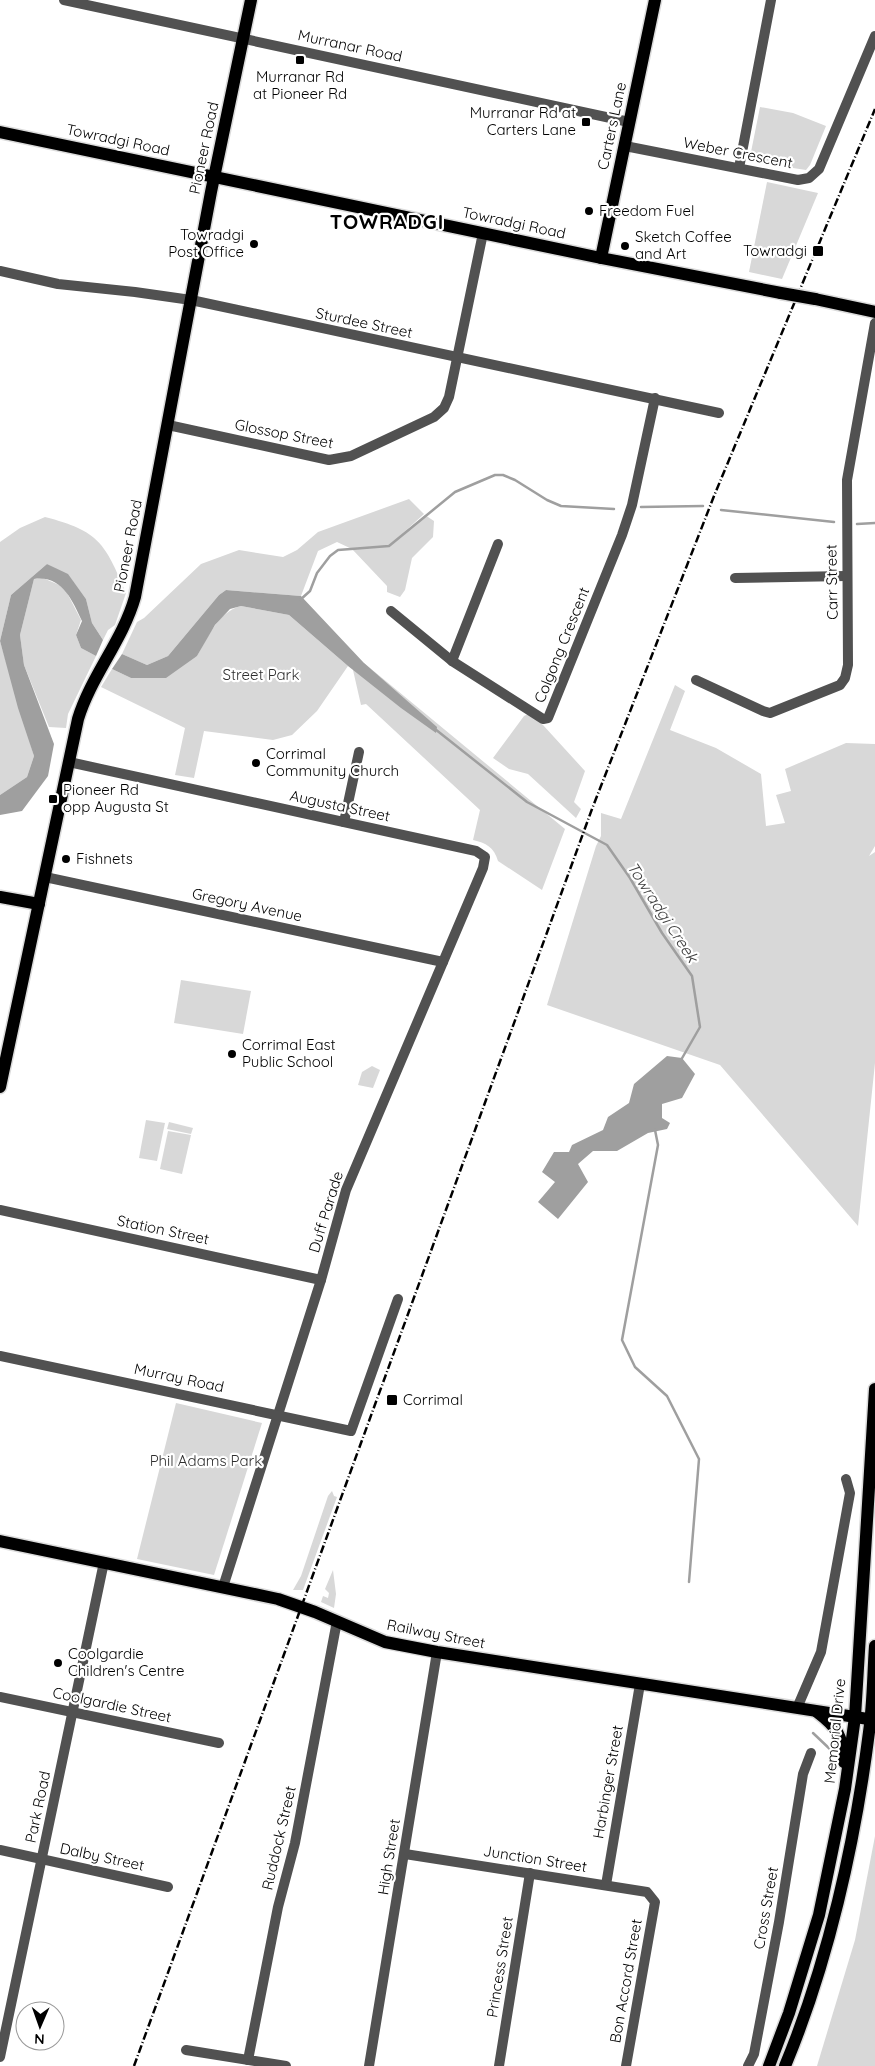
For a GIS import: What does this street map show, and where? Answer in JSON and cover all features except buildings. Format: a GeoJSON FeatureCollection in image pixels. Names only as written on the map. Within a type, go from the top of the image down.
{"type":"FeatureCollection","features":[{"type":"Feature","properties":{"kind":"main road","name":"Pioneer Road"},"geometry":{"type":"LineString","coordinates":[[0,1086],[81,710],[128,619],[135,597],[214,178],[251,0]]}},
{"type":"Feature","properties":{"kind":"main road","name":"Carters Lane"},"geometry":{"type":"LineString","coordinates":[[601,258],[655,0]]}},
{"type":"Feature","properties":{"kind":"main road","name":"Towradgi Road"},"geometry":{"type":"LineString","coordinates":[[0,132],[601,258],[875,312]]}},
{"type":"Feature","properties":{"kind":"main road"},"geometry":{"type":"LineString","coordinates":[[0,897],[39,904]]}},
{"type":"Feature","properties":{"kind":"main road","name":"Memorial Drive"},"geometry":{"type":"LineString","coordinates":[[769,2066],[789,2013],[819,1915],[845,1789],[854,1717],[875,1389]]}},
{"type":"Feature","properties":{"kind":"main road","name":"Railway Street"},"geometry":{"type":"LineString","coordinates":[[0,1541],[287,1602],[385,1642],[437,1652],[873,1720]]}},
{"type":"Feature","properties":{"kind":"main road"},"geometry":{"type":"LineString","coordinates":[[785,2066],[805,2013],[836,1907],[873,1720],[875,1646]]}},
{"type":"Feature","properties":{"kind":"main road"},"geometry":{"type":"LineString","coordinates":[[814,1711],[833,1725],[839,1732],[844,1752],[845,1789]]}},
{"type":"Feature","properties":{"kind":"street","name":"Murranar Road"},"geometry":{"type":"LineString","coordinates":[[64,0],[629,122]]}},
{"type":"Feature","properties":{"kind":"street"},"geometry":{"type":"LineString","coordinates":[[739,168],[771,0]]}},
{"type":"Feature","properties":{"kind":"street","name":"Weber Crescent"},"geometry":{"type":"LineString","coordinates":[[625,146],[798,180],[809,178],[817,173],[875,36]]}},
{"type":"Feature","properties":{"kind":"street","name":"Glossop Street"},"geometry":{"type":"LineString","coordinates":[[168,426],[322,459],[344,458],[429,420],[439,413],[449,397],[483,233]]}},
{"type":"Feature","properties":{"kind":"street","name":"Sturdee Street"},"geometry":{"type":"LineString","coordinates":[[0,271],[58,284],[191,300],[457,358],[720,412]]}},
{"type":"Feature","properties":{"kind":"street","name":"Carr Street"},"geometry":{"type":"LineString","coordinates":[[696,680],[770,713],[840,684],[846,678],[847,480],[875,323]]}},
{"type":"Feature","properties":{"kind":"street","name":"Colgong Crescent"},"geometry":{"type":"LineString","coordinates":[[391,611],[452,661],[542,719],[548,718],[622,535],[632,505],[655,398]]}},
{"type":"Feature","properties":{"kind":"street"},"geometry":{"type":"LineString","coordinates":[[452,661],[498,544]]}},
{"type":"Feature","properties":{"kind":"street"},"geometry":{"type":"LineString","coordinates":[[735,578],[846,576]]}},
{"type":"Feature","properties":{"kind":"street"},"geometry":{"type":"LineString","coordinates":[[344,822],[359,752]]}},
{"type":"Feature","properties":{"kind":"street","name":"Augusta Street"},"geometry":{"type":"LineString","coordinates":[[69,762],[476,851],[485,857]]}},
{"type":"Feature","properties":{"kind":"street","name":"Duff Parade"},"geometry":{"type":"LineString","coordinates":[[223,1588],[320,1280],[346,1190],[483,868],[485,857]]}},
{"type":"Feature","properties":{"kind":"street","name":"Gregory Avenue"},"geometry":{"type":"LineString","coordinates":[[45,876],[443,962]]}},
{"type":"Feature","properties":{"kind":"street","name":"Station Street"},"geometry":{"type":"LineString","coordinates":[[0,1210],[320,1280]]}},
{"type":"Feature","properties":{"kind":"street","name":"Murray Road"},"geometry":{"type":"LineString","coordinates":[[0,1356],[351,1431],[398,1300]]}},
{"type":"Feature","properties":{"kind":"street"},"geometry":{"type":"LineString","coordinates":[[797,1708],[821,1652],[850,1492],[846,1479]]}},
{"type":"Feature","properties":{"kind":"street","name":"Park Road"},"geometry":{"type":"LineString","coordinates":[[0,2057],[104,1562]]}},
{"type":"Feature","properties":{"kind":"street","name":"Ruddock Street"},"geometry":{"type":"LineString","coordinates":[[248,2060],[278,1907],[295,1843],[337,1621]]}},
{"type":"Feature","properties":{"kind":"street","name":"High Street"},"geometry":{"type":"LineString","coordinates":[[369,2066],[437,1652]]}},
{"type":"Feature","properties":{"kind":"street","name":"Harbinger Street"},"geometry":{"type":"LineString","coordinates":[[606,1885],[640,1684]]}},
{"type":"Feature","properties":{"kind":"street","name":"Coolgardie Street"},"geometry":{"type":"LineString","coordinates":[[0,1698],[219,1743]]}},
{"type":"Feature","properties":{"kind":"street","name":"Cross Street"},"geometry":{"type":"LineString","coordinates":[[748,2066],[754,2054],[779,1922],[803,1774],[811,1753]]}},
{"type":"Feature","properties":{"kind":"street","name":"Dalby Street"},"geometry":{"type":"LineString","coordinates":[[0,1850],[168,1887]]}},
{"type":"Feature","properties":{"kind":"street","name":"Junction Street"},"geometry":{"type":"LineString","coordinates":[[405,1854],[647,1892],[655,1902]]}},
{"type":"Feature","properties":{"kind":"street","name":"Princess Street"},"geometry":{"type":"LineString","coordinates":[[499,2066],[530,1873]]}},
{"type":"Feature","properties":{"kind":"street","name":"Bon Accord Street"},"geometry":{"type":"LineString","coordinates":[[626,2066],[655,1902]]}},
{"type":"Feature","properties":{"kind":"street"},"geometry":{"type":"LineString","coordinates":[[186,2050],[286,2066]]}},
{"type":"Feature","properties":{"kind":"green space"},"geometry":{"type":"Polygon","coordinates":[[[760,107],[793,113],[826,126],[810,165],[806,170],[760,163],[753,158],[751,152],[760,107]]]}},
{"type":"Feature","properties":{"kind":"green space"},"geometry":{"type":"Polygon","coordinates":[[[767,182],[818,193],[782,279],[749,272],[767,182]]]}},
{"type":"Feature","properties":{"kind":"green space"},"geometry":{"type":"Polygon","coordinates":[[[409,499],[424,514],[402,534],[425,515],[434,521],[433,537],[412,558],[405,590],[400,597],[387,592],[387,586],[352,549],[337,542],[318,551],[301,596],[226,590],[219,595],[168,656],[147,665],[122,654],[137,622],[144,618],[201,564],[239,550],[283,557],[297,550],[318,532],[409,499]]]}},
{"type":"Feature","properties":{"kind":"green space"},"geometry":{"type":"Polygon","coordinates":[[[45,517],[63,522],[89,534],[105,551],[119,576],[126,593],[115,625],[108,630],[103,640],[92,623],[86,599],[68,575],[47,564],[11,595],[0,641],[0,542],[20,528],[45,517]]]}},
{"type":"Feature","properties":{"kind":"green space"},"geometry":{"type":"Polygon","coordinates":[[[43,578],[64,587],[81,620],[76,635],[81,648],[96,656],[68,714],[66,728],[49,727],[24,665],[20,635],[34,579],[43,578]]]}},
{"type":"Feature","properties":{"kind":"green space","name":"Street Park"},"geometry":{"type":"Polygon","coordinates":[[[241,606],[289,615],[348,666],[317,711],[292,735],[273,740],[204,731],[194,778],[175,775],[185,728],[101,687],[112,669],[131,678],[197,656],[220,619],[233,609],[241,606]]]}},
{"type":"Feature","properties":{"kind":"green space"},"geometry":{"type":"Polygon","coordinates":[[[0,641],[34,756],[27,777],[0,795],[0,641]]]}},
{"type":"Feature","properties":{"kind":"green space"},"geometry":{"type":"Polygon","coordinates":[[[364,663],[565,829],[542,890],[498,861],[489,846],[473,840],[480,810],[366,704],[361,705],[353,670],[364,663]]]}},
{"type":"Feature","properties":{"kind":"green space"},"geometry":{"type":"Polygon","coordinates":[[[675,685],[685,691],[670,730],[716,748],[761,774],[766,826],[785,823],[776,795],[791,791],[785,769],[846,743],[875,744],[875,846],[869,856],[875,852],[875,1063],[858,1226],[720,1065],[547,1005],[596,846],[601,836],[601,813],[621,819],[675,685]]]}},
{"type":"Feature","properties":{"kind":"green space"},"geometry":{"type":"Polygon","coordinates":[[[528,714],[543,725],[585,771],[574,802],[581,809],[576,818],[528,774],[509,769],[493,758],[524,716],[528,714]]]}},
{"type":"Feature","properties":{"kind":"green space"},"geometry":{"type":"Polygon","coordinates":[[[181,980],[251,991],[243,1034],[174,1023],[181,980]]]}},
{"type":"Feature","properties":{"kind":"green space"},"geometry":{"type":"Polygon","coordinates":[[[372,1066],[380,1070],[373,1088],[358,1085],[362,1072],[372,1066]]]}},
{"type":"Feature","properties":{"kind":"green space"},"geometry":{"type":"Polygon","coordinates":[[[146,1120],[165,1123],[157,1161],[139,1158],[146,1120]]]}},
{"type":"Feature","properties":{"kind":"green space"},"geometry":{"type":"Polygon","coordinates":[[[169,1122],[193,1128],[191,1134],[167,1129],[169,1122]]]}},
{"type":"Feature","properties":{"kind":"green space"},"geometry":{"type":"Polygon","coordinates":[[[168,1131],[191,1135],[182,1174],[160,1169],[168,1131]]]}},
{"type":"Feature","properties":{"kind":"green space","name":"Phil Adams Park"},"geometry":{"type":"Polygon","coordinates":[[[176,1403],[262,1423],[214,1575],[137,1559],[176,1403]]]}},
{"type":"Feature","properties":{"kind":"green space"},"geometry":{"type":"Polygon","coordinates":[[[332,1491],[334,1496],[337,1497],[303,1590],[293,1590],[301,1576],[328,1496],[332,1491]]]}},
{"type":"Feature","properties":{"kind":"green space"},"geometry":{"type":"Polygon","coordinates":[[[333,1570],[336,1594],[334,1608],[321,1602],[323,1596],[328,1598],[329,1593],[325,1589],[333,1570]]]}},
{"type":"Feature","properties":{"kind":"green space"},"geometry":{"type":"Polygon","coordinates":[[[875,1836],[875,2066],[817,2066],[855,1940],[875,1836]]]}},
{"type":"Feature","properties":{"kind":"shaded area"},"geometry":{"type":"Polygon","coordinates":[[[47,564],[68,574],[86,599],[92,623],[103,640],[96,656],[81,648],[76,635],[82,621],[70,597],[59,585],[52,581],[34,579],[20,635],[24,665],[54,744],[48,776],[22,811],[0,815],[0,795],[27,777],[34,756],[18,708],[0,641],[11,595],[47,564]]]}},
{"type":"Feature","properties":{"kind":"shaded area"},"geometry":{"type":"Polygon","coordinates":[[[226,590],[301,596],[364,663],[437,727],[436,733],[348,666],[289,615],[241,606],[230,609],[215,625],[197,656],[166,678],[131,678],[112,669],[122,654],[147,665],[168,656],[219,595],[226,590]]]}},
{"type":"Feature","properties":{"kind":"shaded area"},"geometry":{"type":"Polygon","coordinates":[[[667,1056],[682,1058],[695,1074],[682,1098],[662,1104],[662,1118],[670,1123],[667,1129],[648,1133],[617,1151],[593,1151],[578,1164],[588,1182],[558,1219],[538,1202],[555,1182],[542,1172],[554,1152],[569,1152],[572,1145],[603,1130],[608,1117],[629,1103],[634,1084],[667,1056]]]}},
{"type":"Feature","properties":{"kind":"waterway"},"geometry":{"type":"LineString","coordinates":[[300,600],[310,591],[317,573],[330,556],[338,550],[389,546],[455,492],[495,475],[503,475],[515,480],[547,500],[561,506],[614,509]]}},
{"type":"Feature","properties":{"kind":"waterway"},"geometry":{"type":"LineString","coordinates":[[641,507],[703,506]]}},
{"type":"Feature","properties":{"kind":"waterway"},"geometry":{"type":"LineString","coordinates":[[721,510],[834,522]]}},
{"type":"Feature","properties":{"kind":"waterway"},"geometry":{"type":"LineString","coordinates":[[857,524],[875,523]]}},
{"type":"Feature","properties":{"kind":"waterway","name":"Towradgi Creek"},"geometry":{"type":"LineString","coordinates":[[435,729],[527,802],[607,845],[630,878],[662,933],[692,976],[700,1027],[681,1060]]}},
{"type":"Feature","properties":{"kind":"waterway","name":"Towradgi Creek"},"geometry":{"type":"LineString","coordinates":[[655,1130],[658,1145],[622,1340],[635,1367],[667,1396],[699,1459],[689,1582]]}},
{"type":"Feature","properties":{"kind":"waterway"},"geometry":{"type":"LineString","coordinates":[[813,1733],[833,1752]]}},
{"type":"Feature","properties":{"kind":"railway"},"geometry":{"type":"LineString","coordinates":[[134,2066],[592,809],[714,496],[875,109]]}},
{"type":"Feature","properties":{"kind":"place","name":"Murranar Rd at Pioneer Rd"},"geometry":{"type":"Point","coordinates":[300,60]}},
{"type":"Feature","properties":{"kind":"place","name":"Murranar Rd at Carters Lane"},"geometry":{"type":"Point","coordinates":[586,122]}},
{"type":"Feature","properties":{"kind":"place","name":"Freedom Fuel"},"geometry":{"type":"Point","coordinates":[589,211]}},
{"type":"Feature","properties":{"kind":"place","name":"Towradgi Post Office"},"geometry":{"type":"Point","coordinates":[254,244]}},
{"type":"Feature","properties":{"kind":"place","name":"Sketch Coffee and Art"},"geometry":{"type":"Point","coordinates":[625,246]}},
{"type":"Feature","properties":{"kind":"place","name":"Towradgi"},"geometry":{"type":"Point","coordinates":[818,251]}},
{"type":"Feature","properties":{"kind":"place","name":"Corrimal Community Church"},"geometry":{"type":"Point","coordinates":[256,763]}},
{"type":"Feature","properties":{"kind":"place","name":"Pioneer Rd opp Augusta St"},"geometry":{"type":"Point","coordinates":[53,799]}},
{"type":"Feature","properties":{"kind":"place","name":"Fishnets"},"geometry":{"type":"Point","coordinates":[66,859]}},
{"type":"Feature","properties":{"kind":"place","name":"Corrimal East Public School"},"geometry":{"type":"Point","coordinates":[232,1054]}},
{"type":"Feature","properties":{"kind":"place","name":"Corrimal"},"geometry":{"type":"Point","coordinates":[392,1400]}},
{"type":"Feature","properties":{"kind":"place","name":"Coolgardie Children's Centre"},"geometry":{"type":"Point","coordinates":[58,1663]}},
{"type":"Feature","properties":{"kind":"district","name":"TOWRADGI"},"geometry":{"type":"Point","coordinates":[387,222]}}]}
